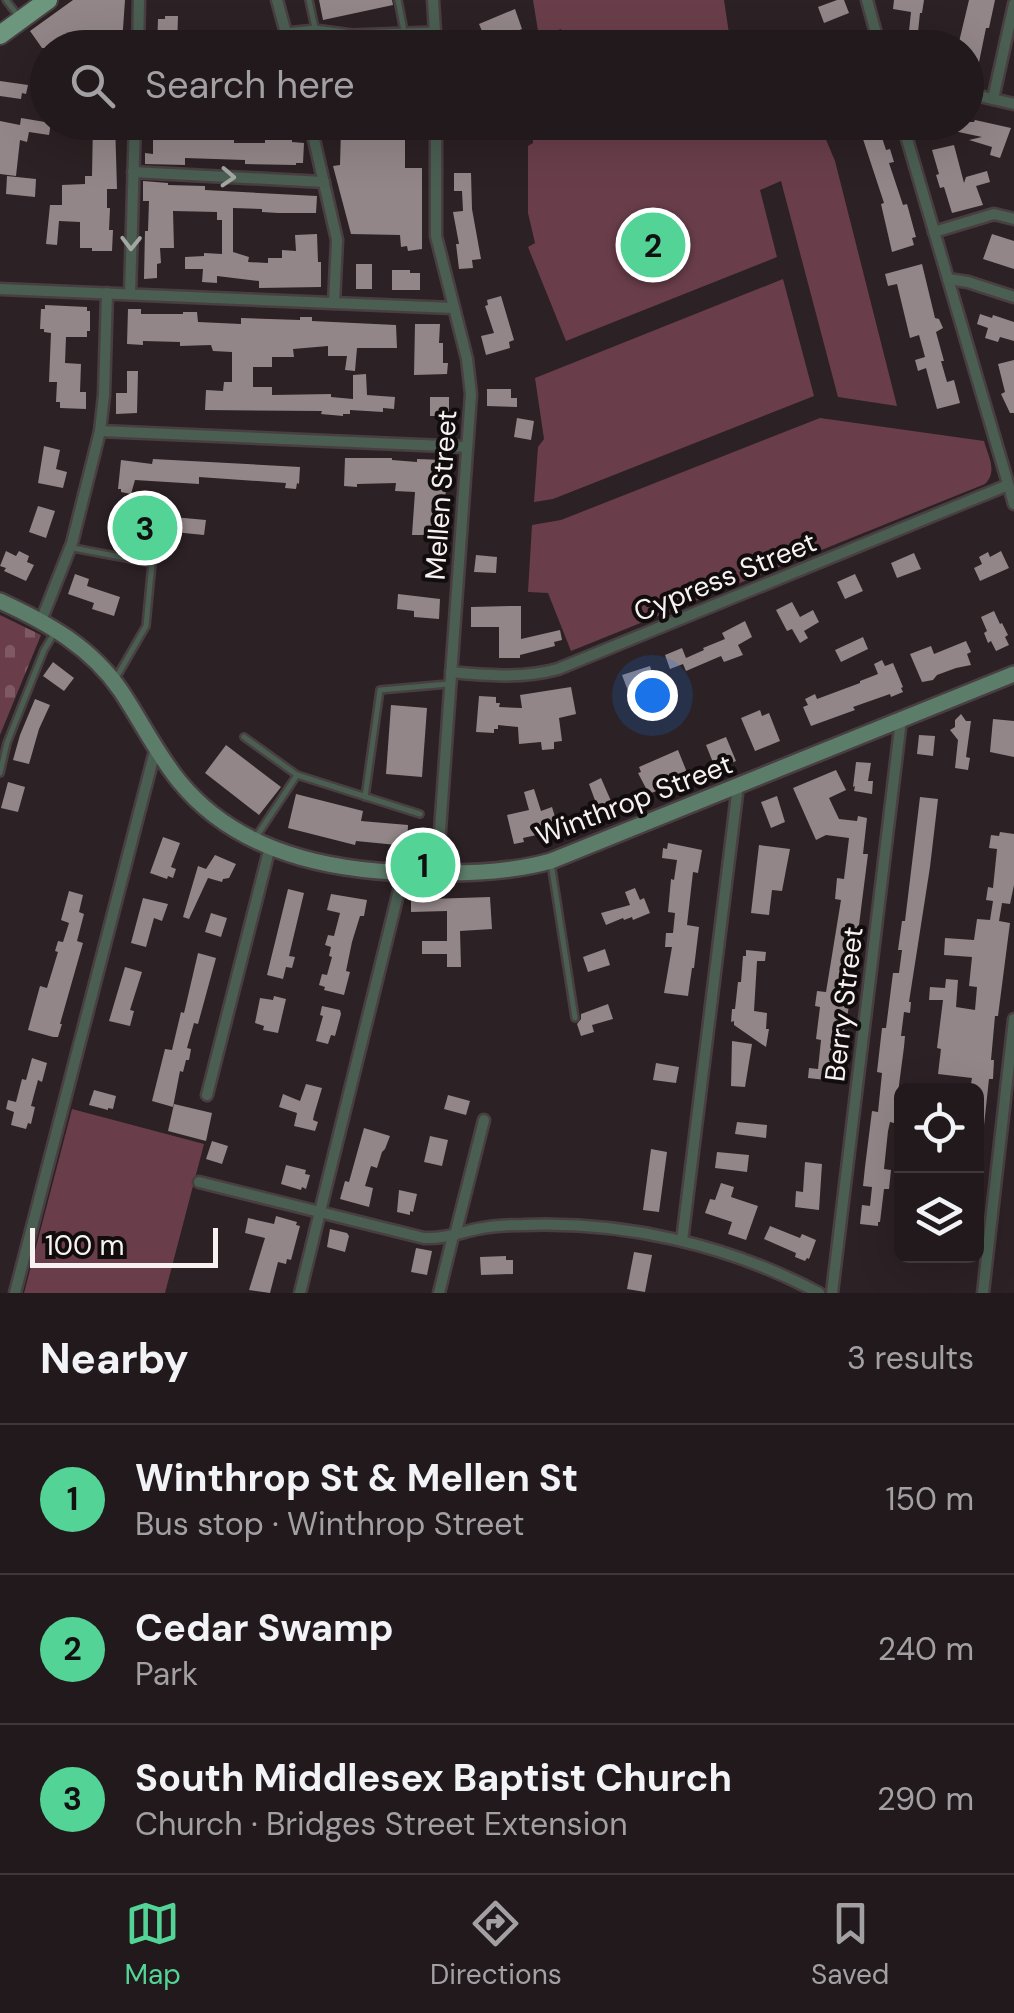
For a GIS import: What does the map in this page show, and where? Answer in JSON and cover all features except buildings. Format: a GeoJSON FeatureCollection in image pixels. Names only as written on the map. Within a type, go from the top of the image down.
{"type":"FeatureCollection","features":[{"type":"Feature","properties":{"kind":"main road"},"geometry":{"type":"LineString","coordinates":[[0,35],[48,0]]}},
{"type":"Feature","properties":{"kind":"street"},"geometry":{"type":"LineString","coordinates":[[138,30],[139,0]]}},
{"type":"Feature","properties":{"kind":"street"},"geometry":{"type":"LineString","coordinates":[[277,0],[286,30]]}},
{"type":"Feature","properties":{"kind":"street"},"geometry":{"type":"LineString","coordinates":[[433,0],[436,30]]}},
{"type":"Feature","properties":{"kind":"street"},"geometry":{"type":"LineString","coordinates":[[868,0],[876,30]]}},
{"type":"Feature","properties":{"kind":"street"},"geometry":{"type":"LineString","coordinates":[[993,100],[1014,4]]}},
{"type":"Feature","properties":{"kind":"street"},"geometry":{"type":"LineString","coordinates":[[984,98],[1014,104]]}},
{"type":"Feature","properties":{"kind":"street"},"geometry":{"type":"LineString","coordinates":[[130,294],[133,140]]}},
{"type":"Feature","properties":{"kind":"street"},"geometry":{"type":"LineString","coordinates":[[314,140],[337,240],[334,303]]}},
{"type":"Feature","properties":{"kind":"street","name":"Mellen Street"},"geometry":{"type":"LineString","coordinates":[[436,140],[436,236],[470,376],[437,874]]}},
{"type":"Feature","properties":{"kind":"street"},"geometry":{"type":"LineString","coordinates":[[907,140],[1014,504]]}},
{"type":"Feature","properties":{"kind":"street"},"geometry":{"type":"LineString","coordinates":[[132,172],[324,182]]}},
{"type":"Feature","properties":{"kind":"street"},"geometry":{"type":"LineString","coordinates":[[934,232],[994,214],[1014,219]]}},
{"type":"Feature","properties":{"kind":"street"},"geometry":{"type":"LineString","coordinates":[[948,279],[1014,297]]}},
{"type":"Feature","properties":{"kind":"street"},"geometry":{"type":"LineString","coordinates":[[0,289],[453,308]]}},
{"type":"Feature","properties":{"kind":"street"},"geometry":{"type":"LineString","coordinates":[[42,622],[70,548],[100,431],[107,294]]}},
{"type":"Feature","properties":{"kind":"street"},"geometry":{"type":"LineString","coordinates":[[100,431],[467,447]]}},
{"type":"Feature","properties":{"kind":"street","name":"Cypress Street"},"geometry":{"type":"LineString","coordinates":[[451,678],[541,674],[558,669],[1008,485]]}},
{"type":"Feature","properties":{"kind":"street","name":"Winthrop Street"},"geometry":{"type":"LineString","coordinates":[[0,601],[57,630],[96,660],[179,780],[228,826],[270,847],[337,866],[404,874],[511,870],[551,862],[1014,674]]}},
{"type":"Feature","properties":{"kind":"street","name":"Berry Street"},"geometry":{"type":"LineString","coordinates":[[832,1293],[901,720]]}},
{"type":"Feature","properties":{"kind":"street"},"geometry":{"type":"LineString","coordinates":[[14,1293],[156,747]]}},
{"type":"Feature","properties":{"kind":"street"},"geometry":{"type":"LineString","coordinates":[[682,1242],[738,786]]}},
{"type":"Feature","properties":{"kind":"street"},"geometry":{"type":"LineString","coordinates":[[207,1096],[270,847]]}},
{"type":"Feature","properties":{"kind":"street"},"geometry":{"type":"LineString","coordinates":[[300,1293],[404,874]]}},
{"type":"Feature","properties":{"kind":"street"},"geometry":{"type":"LineString","coordinates":[[983,1293],[1014,1019]]}},
{"type":"Feature","properties":{"kind":"street"},"geometry":{"type":"LineString","coordinates":[[439,1293],[484,1120]]}},
{"type":"Feature","properties":{"kind":"street"},"geometry":{"type":"LineString","coordinates":[[199,1182],[424,1238],[502,1226],[574,1225],[627,1230],[747,1261],[819,1293]]}},
{"type":"Feature","properties":{"kind":"lane"},"geometry":{"type":"LineString","coordinates":[[6,0],[21,20]]}},
{"type":"Feature","properties":{"kind":"lane"},"geometry":{"type":"LineString","coordinates":[[309,0],[315,28]]}},
{"type":"Feature","properties":{"kind":"lane"},"geometry":{"type":"LineString","coordinates":[[398,0],[404,30]]}},
{"type":"Feature","properties":{"kind":"lane"},"geometry":{"type":"LineString","coordinates":[[296,30],[330,30]]}},
{"type":"Feature","properties":{"kind":"lane"},"geometry":{"type":"LineString","coordinates":[[70,548],[152,563],[146,626],[114,681]]}},
{"type":"Feature","properties":{"kind":"lane"},"geometry":{"type":"LineString","coordinates":[[0,773],[7,742],[44,650],[57,630]]}},
{"type":"Feature","properties":{"kind":"lane"},"geometry":{"type":"LineString","coordinates":[[365,797],[380,690],[451,678]]}},
{"type":"Feature","properties":{"kind":"lane"},"geometry":{"type":"LineString","coordinates":[[244,738],[297,774],[420,814]]}},
{"type":"Feature","properties":{"kind":"lane"},"geometry":{"type":"LineString","coordinates":[[254,840],[297,774]]}},
{"type":"Feature","properties":{"kind":"lane"},"geometry":{"type":"LineString","coordinates":[[551,862],[575,1018]]}},
{"type":"Feature","properties":{"kind":"green space"},"geometry":{"type":"Polygon","coordinates":[[[533,0],[724,0],[728,30],[561,29],[538,30],[533,0]]]}},
{"type":"Feature","properties":{"kind":"green space"},"geometry":{"type":"Polygon","coordinates":[[[826,140],[835,161],[897,406],[838,397],[781,181],[760,190],[777,257],[566,341],[528,247],[535,243],[528,213],[528,146],[826,140]]]}},
{"type":"Feature","properties":{"kind":"green space"},"geometry":{"type":"Polygon","coordinates":[[[783,279],[814,396],[553,499],[534,502],[538,447],[544,439],[535,378],[783,279]]]}},
{"type":"Feature","properties":{"kind":"green space"},"geometry":{"type":"Polygon","coordinates":[[[820,418],[984,441],[991,474],[985,484],[571,651],[548,593],[528,592],[532,525],[561,520],[820,418]]]}},
{"type":"Feature","properties":{"kind":"green space"},"geometry":{"type":"Polygon","coordinates":[[[0,615],[41,635],[0,735],[0,615]]]}},
{"type":"Feature","properties":{"kind":"green space"},"geometry":{"type":"Polygon","coordinates":[[[72,1109],[204,1144],[165,1293],[24,1293],[72,1109]]]}},
{"type":"Feature","properties":{"kind":"place","name":"Cedar Swamp"},"geometry":{"type":"Point","coordinates":[653,245]}},
{"type":"Feature","properties":{"kind":"place","name":"South Middlesex Baptist Church"},"geometry":{"type":"Point","coordinates":[145,528]}},
{"type":"Feature","properties":{"kind":"place","name":"Winthrop St & Mellen St"},"geometry":{"type":"Point","coordinates":[423,865]}}]}
